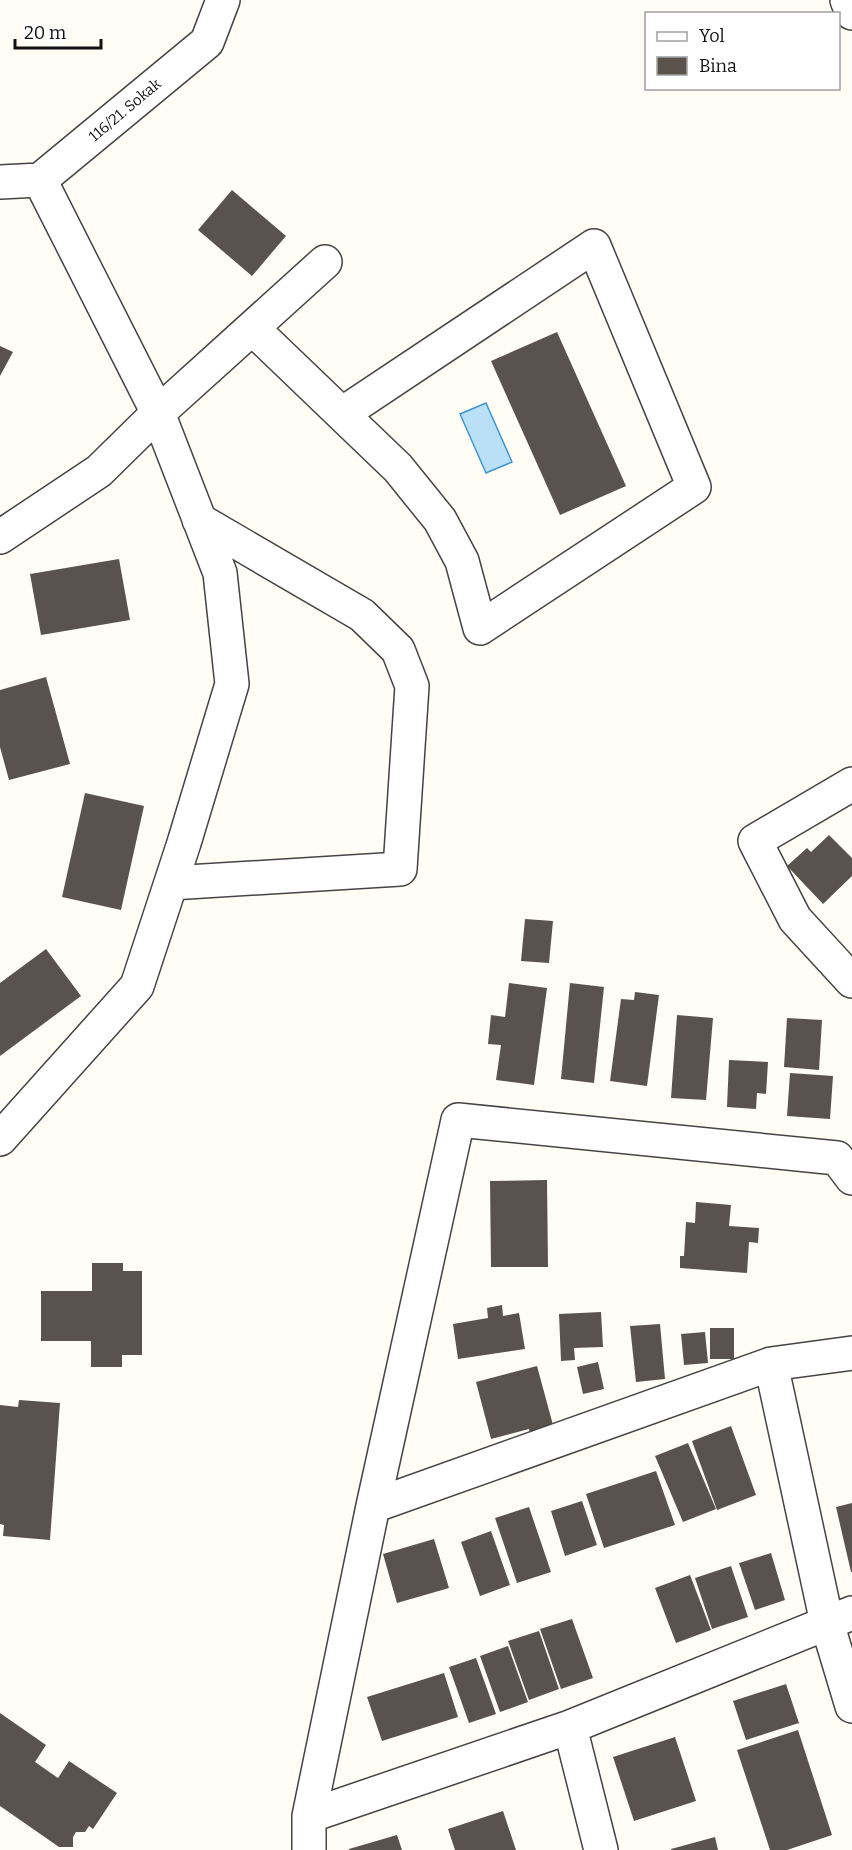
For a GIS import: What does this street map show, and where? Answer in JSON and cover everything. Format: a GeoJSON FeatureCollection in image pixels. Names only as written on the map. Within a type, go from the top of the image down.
{"type":"FeatureCollection","features":[{"type":"Feature","properties":{"kind":"street","name":"116/21. Sokak"},"geometry":{"type":"LineString","coordinates":[[40,180],[207,42],[223,0]]}},
{"type":"Feature","properties":{"kind":"street"},"geometry":{"type":"LineString","coordinates":[[847,0],[852,13]]}},
{"type":"Feature","properties":{"kind":"street"},"geometry":{"type":"LineString","coordinates":[[0,182],[40,180],[158,413],[220,573],[231,684],[184,843],[136,986],[0,1139]]}},
{"type":"Feature","properties":{"kind":"street"},"geometry":{"type":"LineString","coordinates":[[252,328],[398,468],[440,520],[462,561],[480,628],[694,487],[594,246],[342,414]]}},
{"type":"Feature","properties":{"kind":"street"},"geometry":{"type":"LineString","coordinates":[[0,537],[99,471],[158,413],[325,262]]}},
{"type":"Feature","properties":{"kind":"street"},"geometry":{"type":"LineString","coordinates":[[171,883],[400,869],[412,686],[398,650],[363,615],[199,520]]}},
{"type":"Feature","properties":{"kind":"street"},"geometry":{"type":"LineString","coordinates":[[852,784],[755,841],[795,919],[852,981]]}},
{"type":"Feature","properties":{"kind":"street"},"geometry":{"type":"LineString","coordinates":[[309,1850],[309,1816],[373,1506],[458,1120],[847,1158]]}},
{"type":"Feature","properties":{"kind":"street"},"geometry":{"type":"LineString","coordinates":[[373,1506],[771,1364],[852,1353]]}},
{"type":"Feature","properties":{"kind":"street"},"geometry":{"type":"LineString","coordinates":[[771,1364],[839,1618],[852,1706]]}},
{"type":"Feature","properties":{"kind":"street"},"geometry":{"type":"LineString","coordinates":[[309,1816],[570,1727],[839,1618]]}},
{"type":"Feature","properties":{"kind":"street"},"geometry":{"type":"LineString","coordinates":[[570,1727],[601,1850]]}},
{"type":"Feature","properties":{"kind":"water"},"geometry":{"type":"Polygon","coordinates":[[[486,403],[512,462],[486,473],[460,414],[486,403]]]}},
{"type":"Feature","properties":{"kind":"building"},"geometry":{"type":"Polygon","coordinates":[[[232,190],[286,236],[252,276],[198,230],[232,190]]]}},
{"type":"Feature","properties":{"kind":"building"},"geometry":{"type":"Polygon","coordinates":[[[557,332],[626,486],[560,515],[491,361],[557,332]]]}},
{"type":"Feature","properties":{"kind":"building"},"geometry":{"type":"Polygon","coordinates":[[[0,346],[13,352],[0,376],[0,346]]]}},
{"type":"Feature","properties":{"kind":"building"},"geometry":{"type":"Polygon","coordinates":[[[119,559],[130,620],[41,635],[30,574],[119,559]]]}},
{"type":"Feature","properties":{"kind":"building"},"geometry":{"type":"Polygon","coordinates":[[[46,677],[70,764],[9,780],[0,747],[0,690],[46,677]]]}},
{"type":"Feature","properties":{"kind":"building"},"geometry":{"type":"Polygon","coordinates":[[[85,793],[144,806],[121,910],[62,897],[85,793]]]}},
{"type":"Feature","properties":{"kind":"building"},"geometry":{"type":"Polygon","coordinates":[[[829,835],[852,858],[852,876],[823,904],[787,866],[807,848],[811,852],[829,835]]]}},
{"type":"Feature","properties":{"kind":"building"},"geometry":{"type":"Polygon","coordinates":[[[525,919],[553,921],[549,963],[521,961],[525,919]]]}},
{"type":"Feature","properties":{"kind":"building"},"geometry":{"type":"Polygon","coordinates":[[[46,949],[81,996],[0,1056],[0,983],[46,949]]]}},
{"type":"Feature","properties":{"kind":"building"},"geometry":{"type":"Polygon","coordinates":[[[509,983],[547,988],[534,1085],[496,1080],[501,1045],[488,1044],[491,1015],[505,1017],[509,983]]]}},
{"type":"Feature","properties":{"kind":"building"},"geometry":{"type":"Polygon","coordinates":[[[570,983],[604,987],[594,1083],[561,1079],[570,983]]]}},
{"type":"Feature","properties":{"kind":"building"},"geometry":{"type":"Polygon","coordinates":[[[635,992],[659,995],[647,1086],[610,1081],[621,999],[634,1000],[635,992]]]}},
{"type":"Feature","properties":{"kind":"building"},"geometry":{"type":"Polygon","coordinates":[[[677,1015],[713,1018],[706,1100],[671,1098],[677,1015]]]}},
{"type":"Feature","properties":{"kind":"building"},"geometry":{"type":"Polygon","coordinates":[[[787,1018],[822,1020],[819,1070],[784,1067],[787,1018]]]}},
{"type":"Feature","properties":{"kind":"building"},"geometry":{"type":"Polygon","coordinates":[[[729,1060],[768,1062],[766,1094],[757,1093],[756,1109],[727,1107],[729,1060]]]}},
{"type":"Feature","properties":{"kind":"building"},"geometry":{"type":"Polygon","coordinates":[[[790,1073],[833,1076],[830,1119],[787,1116],[790,1073]]]}},
{"type":"Feature","properties":{"kind":"building"},"geometry":{"type":"Polygon","coordinates":[[[547,1180],[548,1267],[491,1267],[490,1181],[547,1180]]]}},
{"type":"Feature","properties":{"kind":"building"},"geometry":{"type":"Polygon","coordinates":[[[696,1202],[731,1205],[729,1226],[759,1228],[758,1243],[749,1242],[747,1273],[680,1268],[680,1256],[684,1256],[686,1222],[695,1223],[696,1202]]]}},
{"type":"Feature","properties":{"kind":"building"},"geometry":{"type":"Polygon","coordinates":[[[92,1263],[123,1263],[123,1271],[142,1271],[142,1355],[122,1355],[122,1367],[91,1367],[91,1341],[41,1341],[41,1291],[92,1291],[92,1263]]]}},
{"type":"Feature","properties":{"kind":"building"},"geometry":{"type":"Polygon","coordinates":[[[502,1305],[503,1316],[519,1313],[525,1349],[458,1359],[453,1324],[488,1318],[487,1308],[502,1305]]]}},
{"type":"Feature","properties":{"kind":"building"},"geometry":{"type":"Polygon","coordinates":[[[601,1312],[603,1347],[574,1348],[575,1360],[561,1361],[559,1314],[601,1312]]]}},
{"type":"Feature","properties":{"kind":"building"},"geometry":{"type":"Polygon","coordinates":[[[660,1324],[665,1379],[636,1382],[630,1326],[660,1324]]]}},
{"type":"Feature","properties":{"kind":"building"},"geometry":{"type":"Polygon","coordinates":[[[710,1328],[734,1328],[734,1359],[710,1359],[710,1328]]]}},
{"type":"Feature","properties":{"kind":"building"},"geometry":{"type":"Polygon","coordinates":[[[705,1332],[708,1363],[684,1365],[681,1334],[705,1332]]]}},
{"type":"Feature","properties":{"kind":"building"},"geometry":{"type":"Polygon","coordinates":[[[598,1362],[604,1389],[583,1394],[577,1367],[598,1362]]]}},
{"type":"Feature","properties":{"kind":"building"},"geometry":{"type":"Polygon","coordinates":[[[537,1366],[556,1436],[532,1443],[529,1429],[491,1439],[476,1382],[537,1366]]]}},
{"type":"Feature","properties":{"kind":"building"},"geometry":{"type":"Polygon","coordinates":[[[19,1400],[60,1403],[50,1540],[3,1536],[4,1525],[0,1524],[0,1405],[18,1407],[19,1400]]]}},
{"type":"Feature","properties":{"kind":"building"},"geometry":{"type":"Polygon","coordinates":[[[731,1426],[756,1495],[717,1510],[692,1441],[731,1426]]]}},
{"type":"Feature","properties":{"kind":"building"},"geometry":{"type":"Polygon","coordinates":[[[688,1443],[716,1509],[683,1522],[655,1456],[688,1443]]]}},
{"type":"Feature","properties":{"kind":"building"},"geometry":{"type":"Polygon","coordinates":[[[656,1471],[675,1525],[604,1548],[586,1494],[656,1471]]]}},
{"type":"Feature","properties":{"kind":"building"},"geometry":{"type":"Polygon","coordinates":[[[582,1501],[597,1545],[565,1556],[551,1511],[582,1501]]]}},
{"type":"Feature","properties":{"kind":"building"},"geometry":{"type":"Polygon","coordinates":[[[852,1503],[852,1572],[851,1572],[836,1507],[852,1503]]]}},
{"type":"Feature","properties":{"kind":"building"},"geometry":{"type":"Polygon","coordinates":[[[529,1507],[551,1572],[517,1583],[495,1518],[529,1507]]]}},
{"type":"Feature","properties":{"kind":"building"},"geometry":{"type":"Polygon","coordinates":[[[491,1531],[510,1585],[480,1596],[461,1542],[491,1531]]]}},
{"type":"Feature","properties":{"kind":"building"},"geometry":{"type":"Polygon","coordinates":[[[434,1539],[449,1588],[397,1603],[383,1554],[434,1539]]]}},
{"type":"Feature","properties":{"kind":"building"},"geometry":{"type":"Polygon","coordinates":[[[771,1553],[785,1600],[755,1610],[739,1563],[771,1553]]]}},
{"type":"Feature","properties":{"kind":"building"},"geometry":{"type":"Polygon","coordinates":[[[731,1566],[748,1617],[712,1629],[695,1578],[731,1566]]]}},
{"type":"Feature","properties":{"kind":"building"},"geometry":{"type":"Polygon","coordinates":[[[690,1575],[711,1630],[676,1643],[655,1588],[690,1575]]]}},
{"type":"Feature","properties":{"kind":"building"},"geometry":{"type":"Polygon","coordinates":[[[572,1619],[593,1678],[561,1689],[540,1629],[572,1619]]]}},
{"type":"Feature","properties":{"kind":"building"},"geometry":{"type":"Polygon","coordinates":[[[539,1631],[559,1689],[529,1700],[508,1641],[539,1631]]]}},
{"type":"Feature","properties":{"kind":"building"},"geometry":{"type":"Polygon","coordinates":[[[508,1646],[528,1702],[500,1712],[480,1656],[508,1646]]]}},
{"type":"Feature","properties":{"kind":"building"},"geometry":{"type":"Polygon","coordinates":[[[476,1658],[496,1714],[469,1723],[449,1667],[476,1658]]]}},
{"type":"Feature","properties":{"kind":"building"},"geometry":{"type":"Polygon","coordinates":[[[444,1673],[458,1717],[382,1741],[367,1697],[444,1673]]]}},
{"type":"Feature","properties":{"kind":"building"},"geometry":{"type":"Polygon","coordinates":[[[786,1684],[799,1723],[746,1740],[733,1701],[786,1684]]]}},
{"type":"Feature","properties":{"kind":"building"},"geometry":{"type":"Polygon","coordinates":[[[0,1713],[46,1745],[35,1762],[58,1778],[69,1761],[117,1793],[93,1829],[89,1826],[85,1832],[76,1832],[73,1837],[73,1847],[59,1847],[0,1806],[0,1713]]]}},
{"type":"Feature","properties":{"kind":"building"},"geometry":{"type":"Polygon","coordinates":[[[798,1730],[832,1835],[787,1850],[770,1850],[737,1750],[798,1730]]]}},
{"type":"Feature","properties":{"kind":"building"},"geometry":{"type":"Polygon","coordinates":[[[675,1737],[696,1801],[634,1821],[613,1757],[675,1737]]]}},
{"type":"Feature","properties":{"kind":"building"},"geometry":{"type":"Polygon","coordinates":[[[503,1811],[516,1850],[455,1850],[448,1829],[503,1811]]]}},
{"type":"Feature","properties":{"kind":"building"},"geometry":{"type":"Polygon","coordinates":[[[397,1835],[402,1850],[349,1850],[349,1849],[397,1835]]]}},
{"type":"Feature","properties":{"kind":"building"},"geometry":{"type":"Polygon","coordinates":[[[715,1837],[718,1850],[671,1850],[671,1849],[715,1837]]]}}]}
